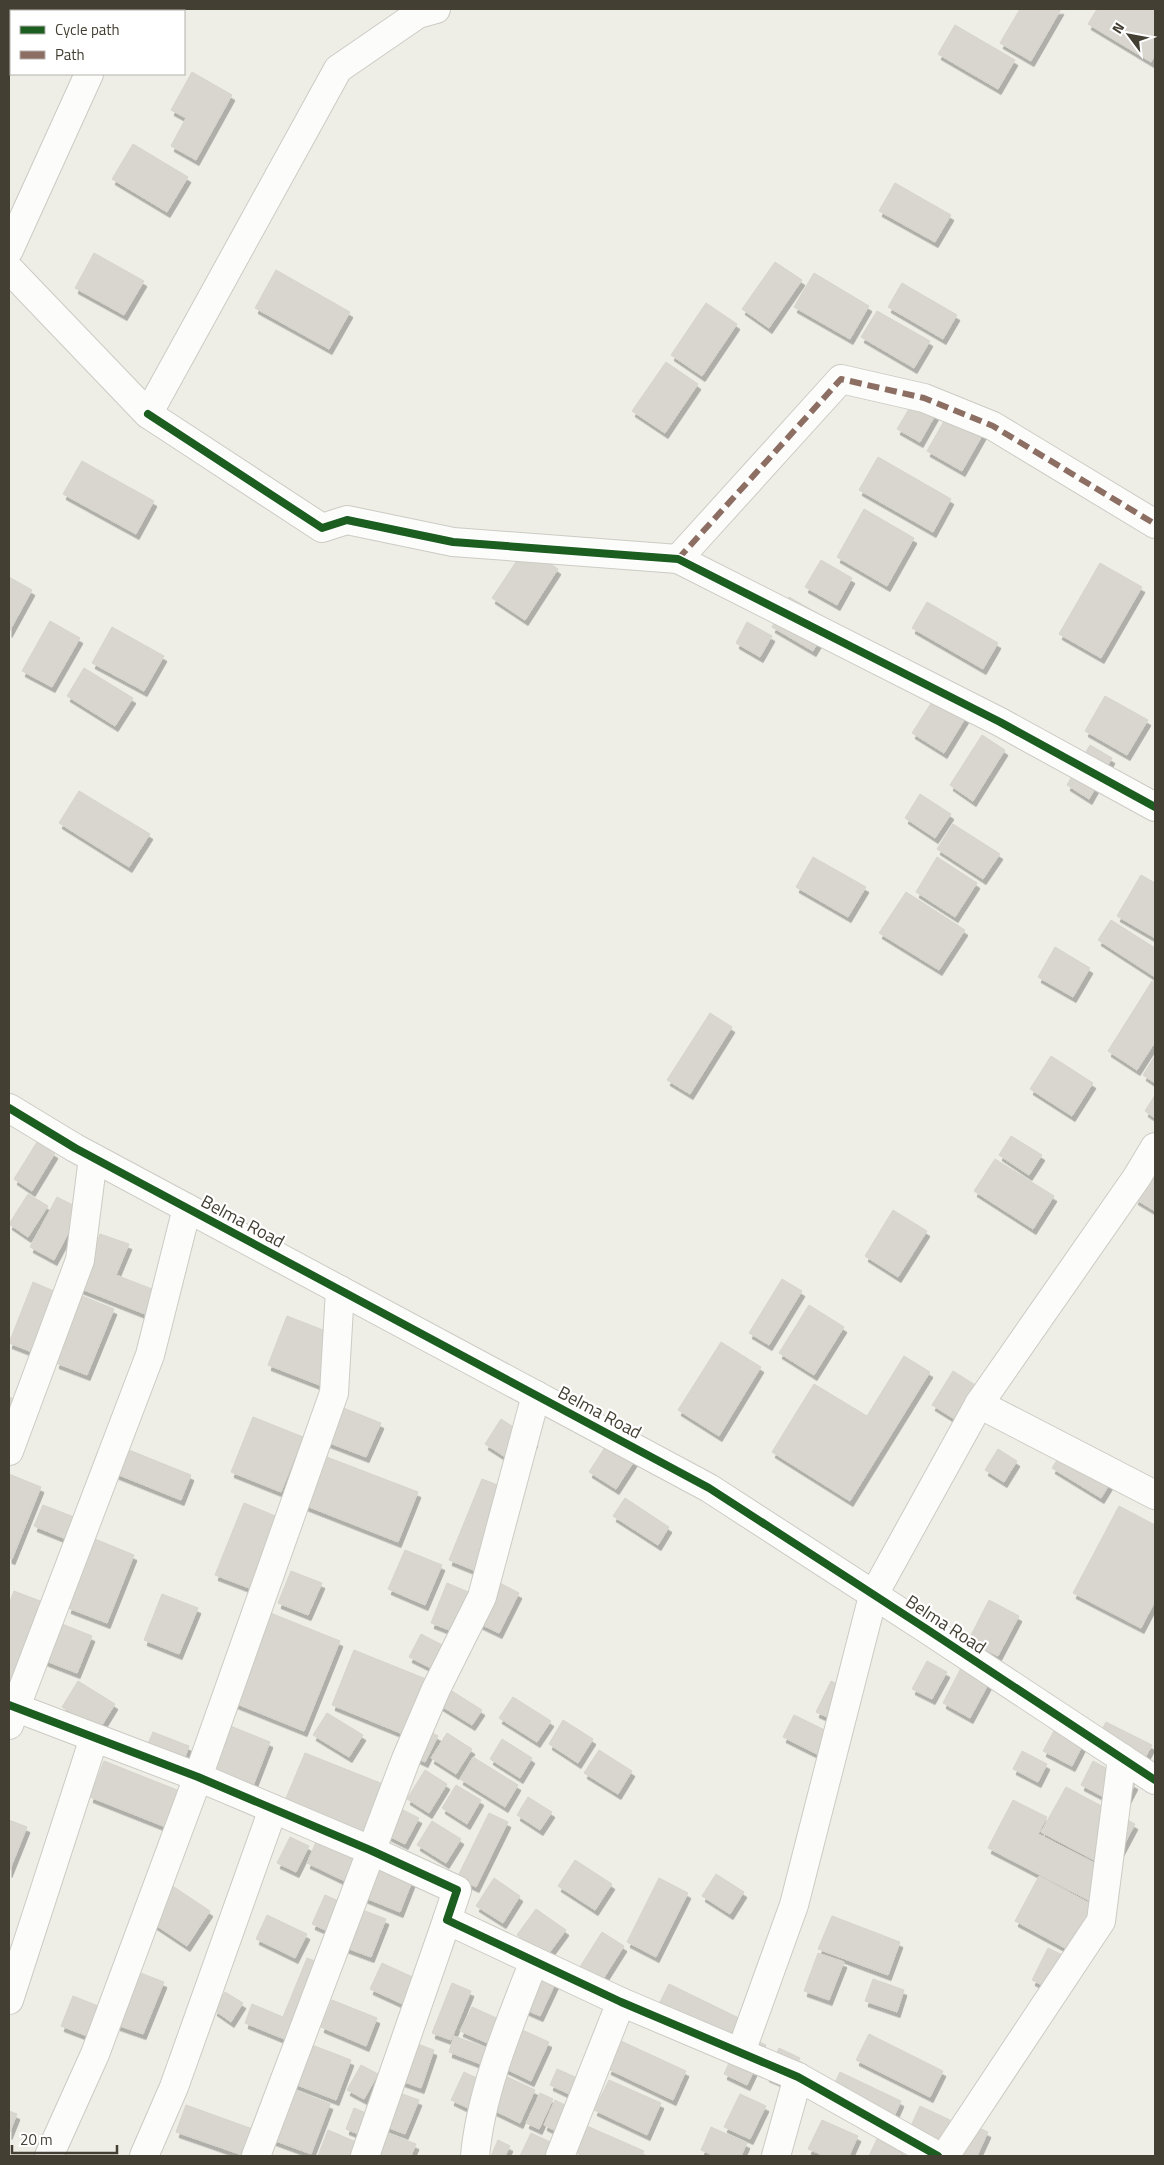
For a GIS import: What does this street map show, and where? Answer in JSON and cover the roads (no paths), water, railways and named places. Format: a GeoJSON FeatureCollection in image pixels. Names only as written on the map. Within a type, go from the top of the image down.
{"type":"FeatureCollection","features":[{"type":"Feature","properties":{"kind":"street"},"geometry":{"type":"LineString","coordinates":[[148,414],[338,69],[418,14],[436,9]]}},
{"type":"Feature","properties":{"kind":"street"},"geometry":{"type":"LineString","coordinates":[[9,250],[89,75]]}},
{"type":"Feature","properties":{"kind":"street"},"geometry":{"type":"LineString","coordinates":[[9,269],[148,414],[322,528],[347,520],[453,542],[678,559],[1000,722],[1155,807]]}},
{"type":"Feature","properties":{"kind":"street"},"geometry":{"type":"LineString","coordinates":[[678,559],[841,379],[924,398],[993,426],[1155,524]]}},
{"type":"Feature","properties":{"kind":"street","name":"Belma Road"},"geometry":{"type":"LineString","coordinates":[[9,1108],[93,1158],[709,1488],[873,1596],[926,1628],[1155,1780]]}},
{"type":"Feature","properties":{"kind":"street"},"geometry":{"type":"LineString","coordinates":[[741,2052],[794,1904],[873,1596],[979,1404],[1137,1177],[1155,1147]]}},
{"type":"Feature","properties":{"kind":"street"},"geometry":{"type":"LineString","coordinates":[[9,1450],[80,1260],[93,1158]]}},
{"type":"Feature","properties":{"kind":"street"},"geometry":{"type":"LineString","coordinates":[[187,1208],[150,1355],[11,1713],[94,1738],[198,1777],[370,1850],[457,1890],[364,2156]]}},
{"type":"Feature","properties":{"kind":"street"},"geometry":{"type":"LineString","coordinates":[[48,2156],[95,2054],[198,1777],[334,1393],[340,1290]]}},
{"type":"Feature","properties":{"kind":"street"},"geometry":{"type":"LineString","coordinates":[[256,2156],[370,1850],[406,1759],[436,1690],[482,1597],[536,1395]]}},
{"type":"Feature","properties":{"kind":"street"},"geometry":{"type":"LineString","coordinates":[[979,1404],[1155,1496]]}},
{"type":"Feature","properties":{"kind":"street"},"geometry":{"type":"LineString","coordinates":[[9,2000],[94,1738]]}},
{"type":"Feature","properties":{"kind":"street"},"geometry":{"type":"LineString","coordinates":[[945,2156],[1101,1921],[1122,1758]]}},
{"type":"Feature","properties":{"kind":"street"},"geometry":{"type":"LineString","coordinates":[[144,2156],[174,2087],[273,1809]]}},
{"type":"Feature","properties":{"kind":"street"},"geometry":{"type":"LineString","coordinates":[[447,1920],[621,2002],[798,2077],[938,2156]]}},
{"type":"Feature","properties":{"kind":"street"},"geometry":{"type":"LineString","coordinates":[[475,2156],[478,2125],[509,2025],[534,1960]]}},
{"type":"Feature","properties":{"kind":"street"},"geometry":{"type":"LineString","coordinates":[[560,2156],[621,2002]]}},
{"type":"Feature","properties":{"kind":"street"},"geometry":{"type":"LineString","coordinates":[[776,2156],[798,2077]]}}]}
